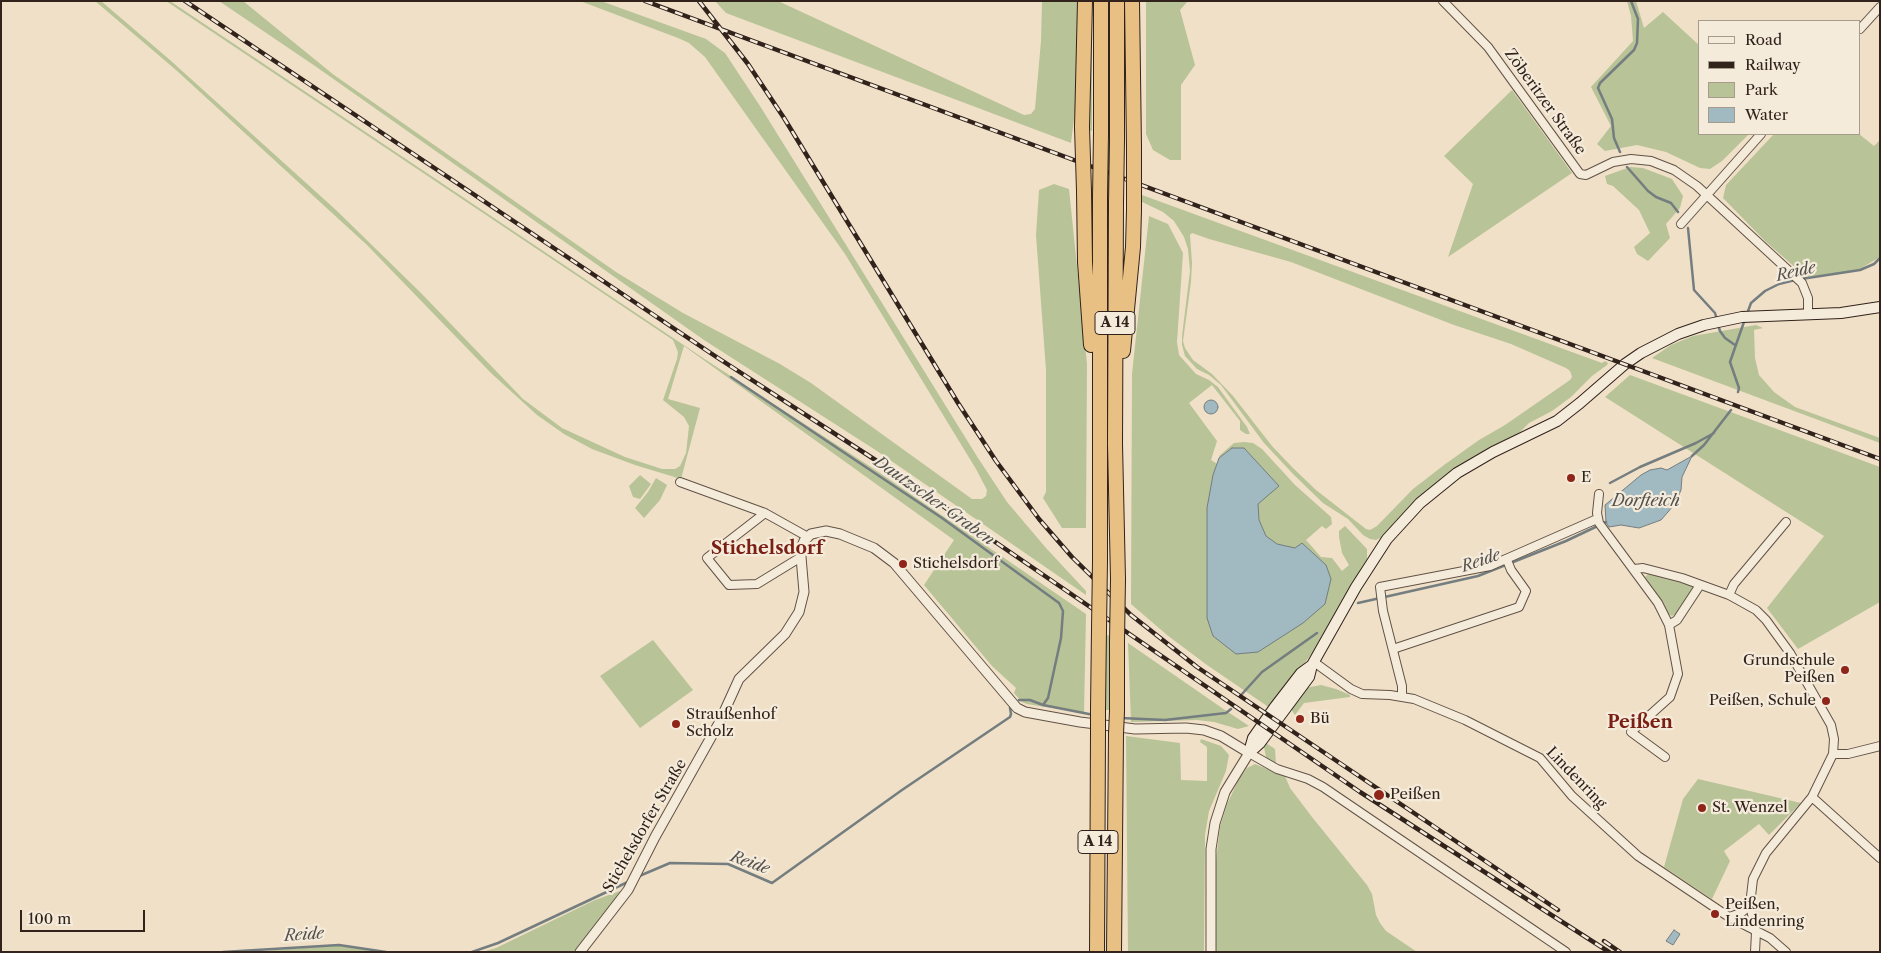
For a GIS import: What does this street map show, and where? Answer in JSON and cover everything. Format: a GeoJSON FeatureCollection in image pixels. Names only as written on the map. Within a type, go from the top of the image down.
{"type":"FeatureCollection","features":[{"type":"Feature","properties":{"kind":"highway"},"geometry":{"type":"LineString","coordinates":[[1085,1],[1082,127],[1084,229],[1091,343],[1099,393]]}},
{"type":"Feature","properties":{"kind":"highway","name":"A 14"},"geometry":{"type":"LineString","coordinates":[[1098,952],[1101,1]]}},
{"type":"Feature","properties":{"kind":"highway","name":"A 14"},"geometry":{"type":"LineString","coordinates":[[1114,952],[1118,579],[1115,444],[1117,1]]}},
{"type":"Feature","properties":{"kind":"highway"},"geometry":{"type":"LineString","coordinates":[[1115,444],[1133,247],[1133,6]]}},
{"type":"Feature","properties":{"kind":"main road"},"geometry":{"type":"LineString","coordinates":[[1249,752],[1253,738],[1274,708],[1301,673],[1313,664],[1378,550],[1403,520],[1429,495],[1474,462],[1542,429],[1566,415],[1616,371],[1641,353],[1678,334],[1714,322],[1756,315],[1808,315],[1852,312],[1880,306]]}},
{"type":"Feature","properties":{"kind":"street","name":"Zöberitzer Straße"},"geometry":{"type":"LineString","coordinates":[[1443,1],[1488,47],[1580,174],[1586,175],[1613,162],[1641,159],[1659,163],[1674,170],[1688,179],[1802,283],[1806,290],[1808,315]]}},
{"type":"Feature","properties":{"kind":"street"},"geometry":{"type":"LineString","coordinates":[[1861,28],[1880,7]]}},
{"type":"Feature","properties":{"kind":"street"},"geometry":{"type":"LineString","coordinates":[[1681,224],[1760,135]]}},
{"type":"Feature","properties":{"kind":"street"},"geometry":{"type":"LineString","coordinates":[[680,482],[765,513],[808,537],[816,532],[840,534],[874,548],[894,563],[1017,708],[1026,712],[1080,722],[1146,730],[1186,728],[1204,730],[1221,736],[1278,769],[1308,779],[1324,787],[1566,952]]}},
{"type":"Feature","properties":{"kind":"street"},"geometry":{"type":"LineString","coordinates":[[1599,494],[1600,523],[1658,603],[1669,625],[1678,674],[1670,697],[1631,732],[1665,757]]}},
{"type":"Feature","properties":{"kind":"street"},"geometry":{"type":"LineString","coordinates":[[765,513],[707,558],[729,585],[757,584],[801,557]]}},
{"type":"Feature","properties":{"kind":"street"},"geometry":{"type":"LineString","coordinates":[[1730,595],[1734,584],[1786,522]]}},
{"type":"Feature","properties":{"kind":"street"},"geometry":{"type":"LineString","coordinates":[[1402,696],[1402,686],[1380,587],[1508,564],[1600,523]]}},
{"type":"Feature","properties":{"kind":"street","name":"Stichelsdorfer Straße"},"geometry":{"type":"LineString","coordinates":[[580,952],[630,886],[719,723],[739,679],[785,634],[799,612],[804,592],[802,546],[808,537]]}},
{"type":"Feature","properties":{"kind":"street"},"geometry":{"type":"LineString","coordinates":[[1393,649],[1519,607],[1526,591],[1508,564]]}},
{"type":"Feature","properties":{"kind":"street"},"geometry":{"type":"LineString","coordinates":[[1634,569],[1643,568],[1700,584],[1730,595],[1756,610],[1790,653],[1830,722],[1834,739],[1832,754],[1812,797],[1766,853],[1753,879],[1750,905],[1756,932],[1755,952]]}},
{"type":"Feature","properties":{"kind":"street"},"geometry":{"type":"LineString","coordinates":[[1669,625],[1677,620],[1700,584]]}},
{"type":"Feature","properties":{"kind":"street","name":"Lindenring"},"geometry":{"type":"LineString","coordinates":[[1313,664],[1356,692],[1371,695],[1402,696],[1414,699],[1465,720],[1540,758],[1572,796],[1638,856],[1730,917],[1770,938],[1786,952]]}},
{"type":"Feature","properties":{"kind":"street"},"geometry":{"type":"LineString","coordinates":[[1832,754],[1848,754],[1880,746]]}},
{"type":"Feature","properties":{"kind":"street"},"geometry":{"type":"LineString","coordinates":[[1211,952],[1211,849],[1215,823],[1225,792],[1249,752]]}},
{"type":"Feature","properties":{"kind":"street"},"geometry":{"type":"LineString","coordinates":[[1812,797],[1880,858]]}},
{"type":"Feature","properties":{"kind":"street"},"geometry":{"type":"LineString","coordinates":[[1730,917],[1741,913],[1750,905]]}},
{"type":"Feature","properties":{"kind":"green space"},"geometry":{"type":"Polygon","coordinates":[[[95,1],[101,1],[170,60],[336,210],[421,293],[523,399],[562,428],[625,457],[662,469],[675,469],[680,466],[686,453],[689,426],[684,417],[663,400],[677,359],[678,352],[673,340],[166,1],[170,1],[706,360],[874,469],[1086,614],[1084,713],[1022,702],[1014,693],[1016,688],[992,666],[924,585],[954,540],[684,346],[668,399],[700,408],[681,479],[592,449],[564,434],[537,415],[491,373],[367,245],[176,70],[95,1]]]}},
{"type":"Feature","properties":{"kind":"green space"},"geometry":{"type":"Polygon","coordinates":[[[219,1],[243,1],[334,75],[616,272],[683,313],[780,364],[811,383],[972,499],[982,499],[986,496],[987,490],[976,469],[845,254],[705,57],[689,43],[678,38],[580,1],[601,1],[706,39],[725,53],[760,106],[1007,502],[1086,591],[1086,595],[877,451],[704,340],[315,66],[219,1]]]}},
{"type":"Feature","properties":{"kind":"green space"},"geometry":{"type":"Polygon","coordinates":[[[715,1],[778,1],[1024,115],[1031,114],[1035,109],[1041,41],[1042,1],[1079,1],[1080,105],[1075,111],[1071,143],[726,13],[715,1]]]}},
{"type":"Feature","properties":{"kind":"green space"},"geometry":{"type":"Polygon","coordinates":[[[1088,1],[1092,1],[1092,131],[1088,130],[1088,1]]]}},
{"type":"Feature","properties":{"kind":"green space"},"geometry":{"type":"Polygon","coordinates":[[[1106,1],[1112,1],[1112,139],[1106,136],[1106,1]]]}},
{"type":"Feature","properties":{"kind":"green space"},"geometry":{"type":"Polygon","coordinates":[[[1146,1],[1188,1],[1180,10],[1195,65],[1181,85],[1181,160],[1170,160],[1153,150],[1146,134],[1146,1]]]}},
{"type":"Feature","properties":{"kind":"green space"},"geometry":{"type":"Polygon","coordinates":[[[1627,1],[1636,1],[1644,28],[1663,12],[1698,44],[1698,135],[1748,135],[1722,161],[1710,169],[1700,168],[1666,152],[1637,145],[1605,151],[1597,144],[1611,126],[1591,87],[1633,41],[1631,16],[1627,1]]]}},
{"type":"Feature","properties":{"kind":"green space"},"geometry":{"type":"Polygon","coordinates":[[[1512,90],[1572,173],[1448,257],[1473,184],[1444,156],[1512,90]]]}},
{"type":"Feature","properties":{"kind":"green space"},"geometry":{"type":"Polygon","coordinates":[[[1773,135],[1860,135],[1874,146],[1880,140],[1880,257],[1858,270],[1806,277],[1765,241],[1723,198],[1726,185],[1773,135]]]}},
{"type":"Feature","properties":{"kind":"green space"},"geometry":{"type":"Polygon","coordinates":[[[1630,167],[1643,168],[1672,179],[1683,196],[1680,208],[1666,224],[1670,238],[1648,261],[1637,254],[1634,247],[1650,233],[1639,210],[1613,186],[1607,184],[1605,176],[1630,167]]]}},
{"type":"Feature","properties":{"kind":"green space"},"geometry":{"type":"Polygon","coordinates":[[[1054,184],[1069,189],[1087,364],[1086,528],[1062,528],[1043,498],[1046,492],[1046,370],[1036,235],[1039,190],[1054,184]]]}},
{"type":"Feature","properties":{"kind":"green space"},"geometry":{"type":"Polygon","coordinates":[[[1142,195],[1602,363],[1605,361],[1608,363],[1571,397],[1552,411],[1529,423],[1516,436],[1475,456],[1440,479],[1404,512],[1382,537],[1376,540],[1370,539],[1363,535],[1348,519],[1323,503],[1294,475],[1264,443],[1221,385],[1209,375],[1197,369],[1185,356],[1182,336],[1190,271],[1188,249],[1184,237],[1174,221],[1163,212],[1142,202],[1142,195]],[[1192,233],[1190,235],[1192,263],[1183,341],[1185,348],[1193,360],[1212,374],[1233,396],[1272,446],[1293,468],[1316,490],[1366,529],[1370,530],[1377,526],[1413,489],[1444,465],[1479,440],[1505,425],[1572,377],[1570,371],[1566,368],[1511,344],[1454,325],[1291,262],[1192,233]]]}},
{"type":"Feature","properties":{"kind":"green space"},"geometry":{"type":"Polygon","coordinates":[[[1149,216],[1168,224],[1183,253],[1177,342],[1179,355],[1196,374],[1218,387],[1250,434],[1240,430],[1240,421],[1212,385],[1189,403],[1217,441],[1211,460],[1219,465],[1210,618],[1285,547],[1272,543],[1262,534],[1219,456],[1234,443],[1253,443],[1262,449],[1295,485],[1331,517],[1332,524],[1326,529],[1322,526],[1306,540],[1321,557],[1332,558],[1342,571],[1349,565],[1342,553],[1339,537],[1339,531],[1345,526],[1367,549],[1367,559],[1313,652],[1270,708],[1207,665],[1167,635],[1131,604],[1132,374],[1149,216]]]}},
{"type":"Feature","properties":{"kind":"green space"},"geometry":{"type":"Polygon","coordinates":[[[1105,219],[1111,221],[1111,354],[1105,354],[1105,219]]]}},
{"type":"Feature","properties":{"kind":"green space"},"geometry":{"type":"Polygon","coordinates":[[[1756,325],[1763,328],[1754,330],[1755,358],[1759,375],[1774,392],[1795,407],[1880,438],[1880,443],[1652,358],[1671,345],[1693,336],[1756,325]]]}},
{"type":"Feature","properties":{"kind":"green space"},"geometry":{"type":"Polygon","coordinates":[[[1630,375],[1880,467],[1880,602],[1798,649],[1767,608],[1824,536],[1605,397],[1630,375]]]}},
{"type":"Feature","properties":{"kind":"green space"},"geometry":{"type":"Polygon","coordinates":[[[640,475],[651,484],[640,499],[633,497],[629,486],[640,475]]]}},
{"type":"Feature","properties":{"kind":"green space"},"geometry":{"type":"Polygon","coordinates":[[[656,478],[667,485],[660,500],[644,518],[635,508],[656,478]]]}},
{"type":"Feature","properties":{"kind":"green space"},"geometry":{"type":"Polygon","coordinates":[[[1648,574],[1666,577],[1695,587],[1679,612],[1672,616],[1668,614],[1664,604],[1645,577],[1648,574]]]}},
{"type":"Feature","properties":{"kind":"green space"},"geometry":{"type":"Polygon","coordinates":[[[1106,634],[1112,638],[1111,710],[1105,710],[1106,634]]]}},
{"type":"Feature","properties":{"kind":"green space"},"geometry":{"type":"Polygon","coordinates":[[[653,640],[693,690],[640,728],[600,676],[653,640]]]}},
{"type":"Feature","properties":{"kind":"green space"},"geometry":{"type":"Polygon","coordinates":[[[1128,643],[1249,726],[1238,729],[1214,722],[1197,720],[1131,722],[1128,643]]]}},
{"type":"Feature","properties":{"kind":"green space"},"geometry":{"type":"Polygon","coordinates":[[[1321,685],[1336,689],[1350,695],[1350,697],[1304,703],[1295,715],[1290,708],[1305,688],[1321,685]]]}},
{"type":"Feature","properties":{"kind":"green space"},"geometry":{"type":"Polygon","coordinates":[[[1126,736],[1180,743],[1181,780],[1207,781],[1207,747],[1200,742],[1201,739],[1221,746],[1229,755],[1226,771],[1209,811],[1205,835],[1204,952],[1128,952],[1126,736]]]}},
{"type":"Feature","properties":{"kind":"green space"},"geometry":{"type":"Polygon","coordinates":[[[1266,743],[1275,749],[1276,765],[1266,757],[1264,747],[1266,743]]]}},
{"type":"Feature","properties":{"kind":"green space"},"geometry":{"type":"Polygon","coordinates":[[[1255,764],[1285,776],[1290,788],[1367,885],[1372,894],[1376,915],[1386,931],[1417,952],[1216,952],[1216,861],[1220,827],[1227,804],[1239,779],[1247,768],[1255,764]]]}},
{"type":"Feature","properties":{"kind":"green space"},"geometry":{"type":"Polygon","coordinates":[[[1698,779],[1801,803],[1769,835],[1759,824],[1724,851],[1730,861],[1712,899],[1664,867],[1683,799],[1698,779]]]}},
{"type":"Feature","properties":{"kind":"green space"},"geometry":{"type":"Polygon","coordinates":[[[620,891],[611,907],[576,952],[482,952],[496,948],[595,900],[620,891]]]}},
{"type":"Feature","properties":{"kind":"green space"},"geometry":{"type":"Polygon","coordinates":[[[340,945],[377,952],[251,952],[340,945]]]}},
{"type":"Feature","properties":{"kind":"water"},"geometry":{"type":"Polygon","coordinates":[[[1208,400],[1214,400],[1218,407],[1214,414],[1208,414],[1204,410],[1204,404],[1208,400]]]}},
{"type":"Feature","properties":{"kind":"water"},"geometry":{"type":"Polygon","coordinates":[[[1232,448],[1244,448],[1279,486],[1258,504],[1259,520],[1266,536],[1277,544],[1295,548],[1302,543],[1326,565],[1331,579],[1325,604],[1303,623],[1258,652],[1236,654],[1213,636],[1207,618],[1207,508],[1213,475],[1219,458],[1232,448]]]}},
{"type":"Feature","properties":{"kind":"water","name":"Dorfteich"},"geometry":{"type":"Polygon","coordinates":[[[1692,456],[1682,477],[1681,490],[1675,504],[1661,520],[1639,528],[1621,525],[1609,527],[1606,522],[1605,505],[1641,475],[1650,470],[1661,468],[1667,470],[1692,456]]]}},
{"type":"Feature","properties":{"kind":"water"},"geometry":{"type":"Polygon","coordinates":[[[1674,930],[1680,934],[1673,945],[1666,941],[1674,930]]]}},
{"type":"Feature","properties":{"kind":"waterway"},"geometry":{"type":"LineString","coordinates":[[1620,152],[1614,138],[1612,119],[1598,88],[1600,83],[1634,50],[1637,43],[1638,19],[1631,1]]}},
{"type":"Feature","properties":{"kind":"waterway"},"geometry":{"type":"LineString","coordinates":[[1627,167],[1648,191],[1656,197],[1671,203],[1678,212]]}},
{"type":"Feature","properties":{"kind":"waterway"},"geometry":{"type":"LineString","coordinates":[[1688,228],[1694,290],[1715,313],[1717,320]]}},
{"type":"Feature","properties":{"kind":"waterway","name":"Reide"},"geometry":{"type":"LineString","coordinates":[[1801,279],[1860,270],[1874,264],[1880,258]]}},
{"type":"Feature","properties":{"kind":"waterway","name":"Reide"},"geometry":{"type":"LineString","coordinates":[[1747,314],[1751,303],[1765,291],[1779,284],[1795,280]]}},
{"type":"Feature","properties":{"kind":"waterway","name":"Reide"},"geometry":{"type":"LineString","coordinates":[[1738,392],[1739,388],[1730,362],[1745,319]]}},
{"type":"Feature","properties":{"kind":"waterway"},"geometry":{"type":"LineString","coordinates":[[1718,325],[1725,338],[1735,345]]}},
{"type":"Feature","properties":{"kind":"waterway","name":"Dautzscher Graben"},"geometry":{"type":"LineString","coordinates":[[731,377],[942,518],[1059,603],[1063,611],[1061,638],[1048,698],[1043,705]]}},
{"type":"Feature","properties":{"kind":"waterway","name":"Reide"},"geometry":{"type":"LineString","coordinates":[[1692,456],[1704,445],[1731,410]]}},
{"type":"Feature","properties":{"kind":"waterway"},"geometry":{"type":"LineString","coordinates":[[1610,483],[1714,433]]}},
{"type":"Feature","properties":{"kind":"waterway","name":"Reide"},"geometry":{"type":"LineString","coordinates":[[1358,603],[1478,576],[1566,541],[1606,522]]}},
{"type":"Feature","properties":{"kind":"waterway","name":"Reide"},"geometry":{"type":"LineString","coordinates":[[1242,694],[1262,672],[1317,633]]}},
{"type":"Feature","properties":{"kind":"waterway","name":"Reide"},"geometry":{"type":"LineString","coordinates":[[1019,700],[1030,700],[1043,705],[1094,715]]}},
{"type":"Feature","properties":{"kind":"waterway","name":"Reide"},"geometry":{"type":"LineString","coordinates":[[637,877],[670,863],[728,864],[772,883],[902,790],[1010,717],[1010,708]]}},
{"type":"Feature","properties":{"kind":"waterway","name":"Reide"},"geometry":{"type":"LineString","coordinates":[[1121,718],[1165,720],[1226,713],[1231,709]]}},
{"type":"Feature","properties":{"kind":"waterway","name":"Reide"},"geometry":{"type":"LineString","coordinates":[[472,952],[498,943],[630,881]]}},
{"type":"Feature","properties":{"kind":"waterway","name":"Reide"},"geometry":{"type":"LineString","coordinates":[[223,952],[339,945],[386,952]]}},
{"type":"Feature","properties":{"kind":"railway"},"geometry":{"type":"LineString","coordinates":[[185,1],[718,358],[880,463],[1360,792],[1609,952]]}},
{"type":"Feature","properties":{"kind":"railway"},"geometry":{"type":"LineString","coordinates":[[645,1],[1880,459]]}},
{"type":"Feature","properties":{"kind":"railway"},"geometry":{"type":"LineString","coordinates":[[699,1],[748,64],[784,118],[958,403],[996,461],[1039,519],[1072,557],[1131,615],[1197,667],[1558,910]]}},
{"type":"Feature","properties":{"kind":"railway"},"geometry":{"type":"LineString","coordinates":[[1604,941],[1620,952]]}},
{"type":"Feature","properties":{"kind":"place","name":"E"},"geometry":{"type":"Point","coordinates":[1571,478]}},
{"type":"Feature","properties":{"kind":"place","name":"Stichelsdorf"},"geometry":{"type":"Point","coordinates":[903,564]}},
{"type":"Feature","properties":{"kind":"place","name":"Grundschule Peißen"},"geometry":{"type":"Point","coordinates":[1845,670]}},
{"type":"Feature","properties":{"kind":"place","name":"Peißen, Schule"},"geometry":{"type":"Point","coordinates":[1826,701]}},
{"type":"Feature","properties":{"kind":"place","name":"Bü"},"geometry":{"type":"Point","coordinates":[1300,719]}},
{"type":"Feature","properties":{"kind":"place","name":"Straußenhof Scholz"},"geometry":{"type":"Point","coordinates":[676,724]}},
{"type":"Feature","properties":{"kind":"place","name":"Peißen"},"geometry":{"type":"Point","coordinates":[1379,795]}},
{"type":"Feature","properties":{"kind":"place","name":"St. Wenzel"},"geometry":{"type":"Point","coordinates":[1702,808]}},
{"type":"Feature","properties":{"kind":"place","name":"Peißen, Lindenring"},"geometry":{"type":"Point","coordinates":[1715,914]}},
{"type":"Feature","properties":{"kind":"district","name":"Stichelsdorf"},"geometry":{"type":"Point","coordinates":[767,549]}},
{"type":"Feature","properties":{"kind":"district","name":"Peißen"},"geometry":{"type":"Point","coordinates":[1640,723]}}]}
